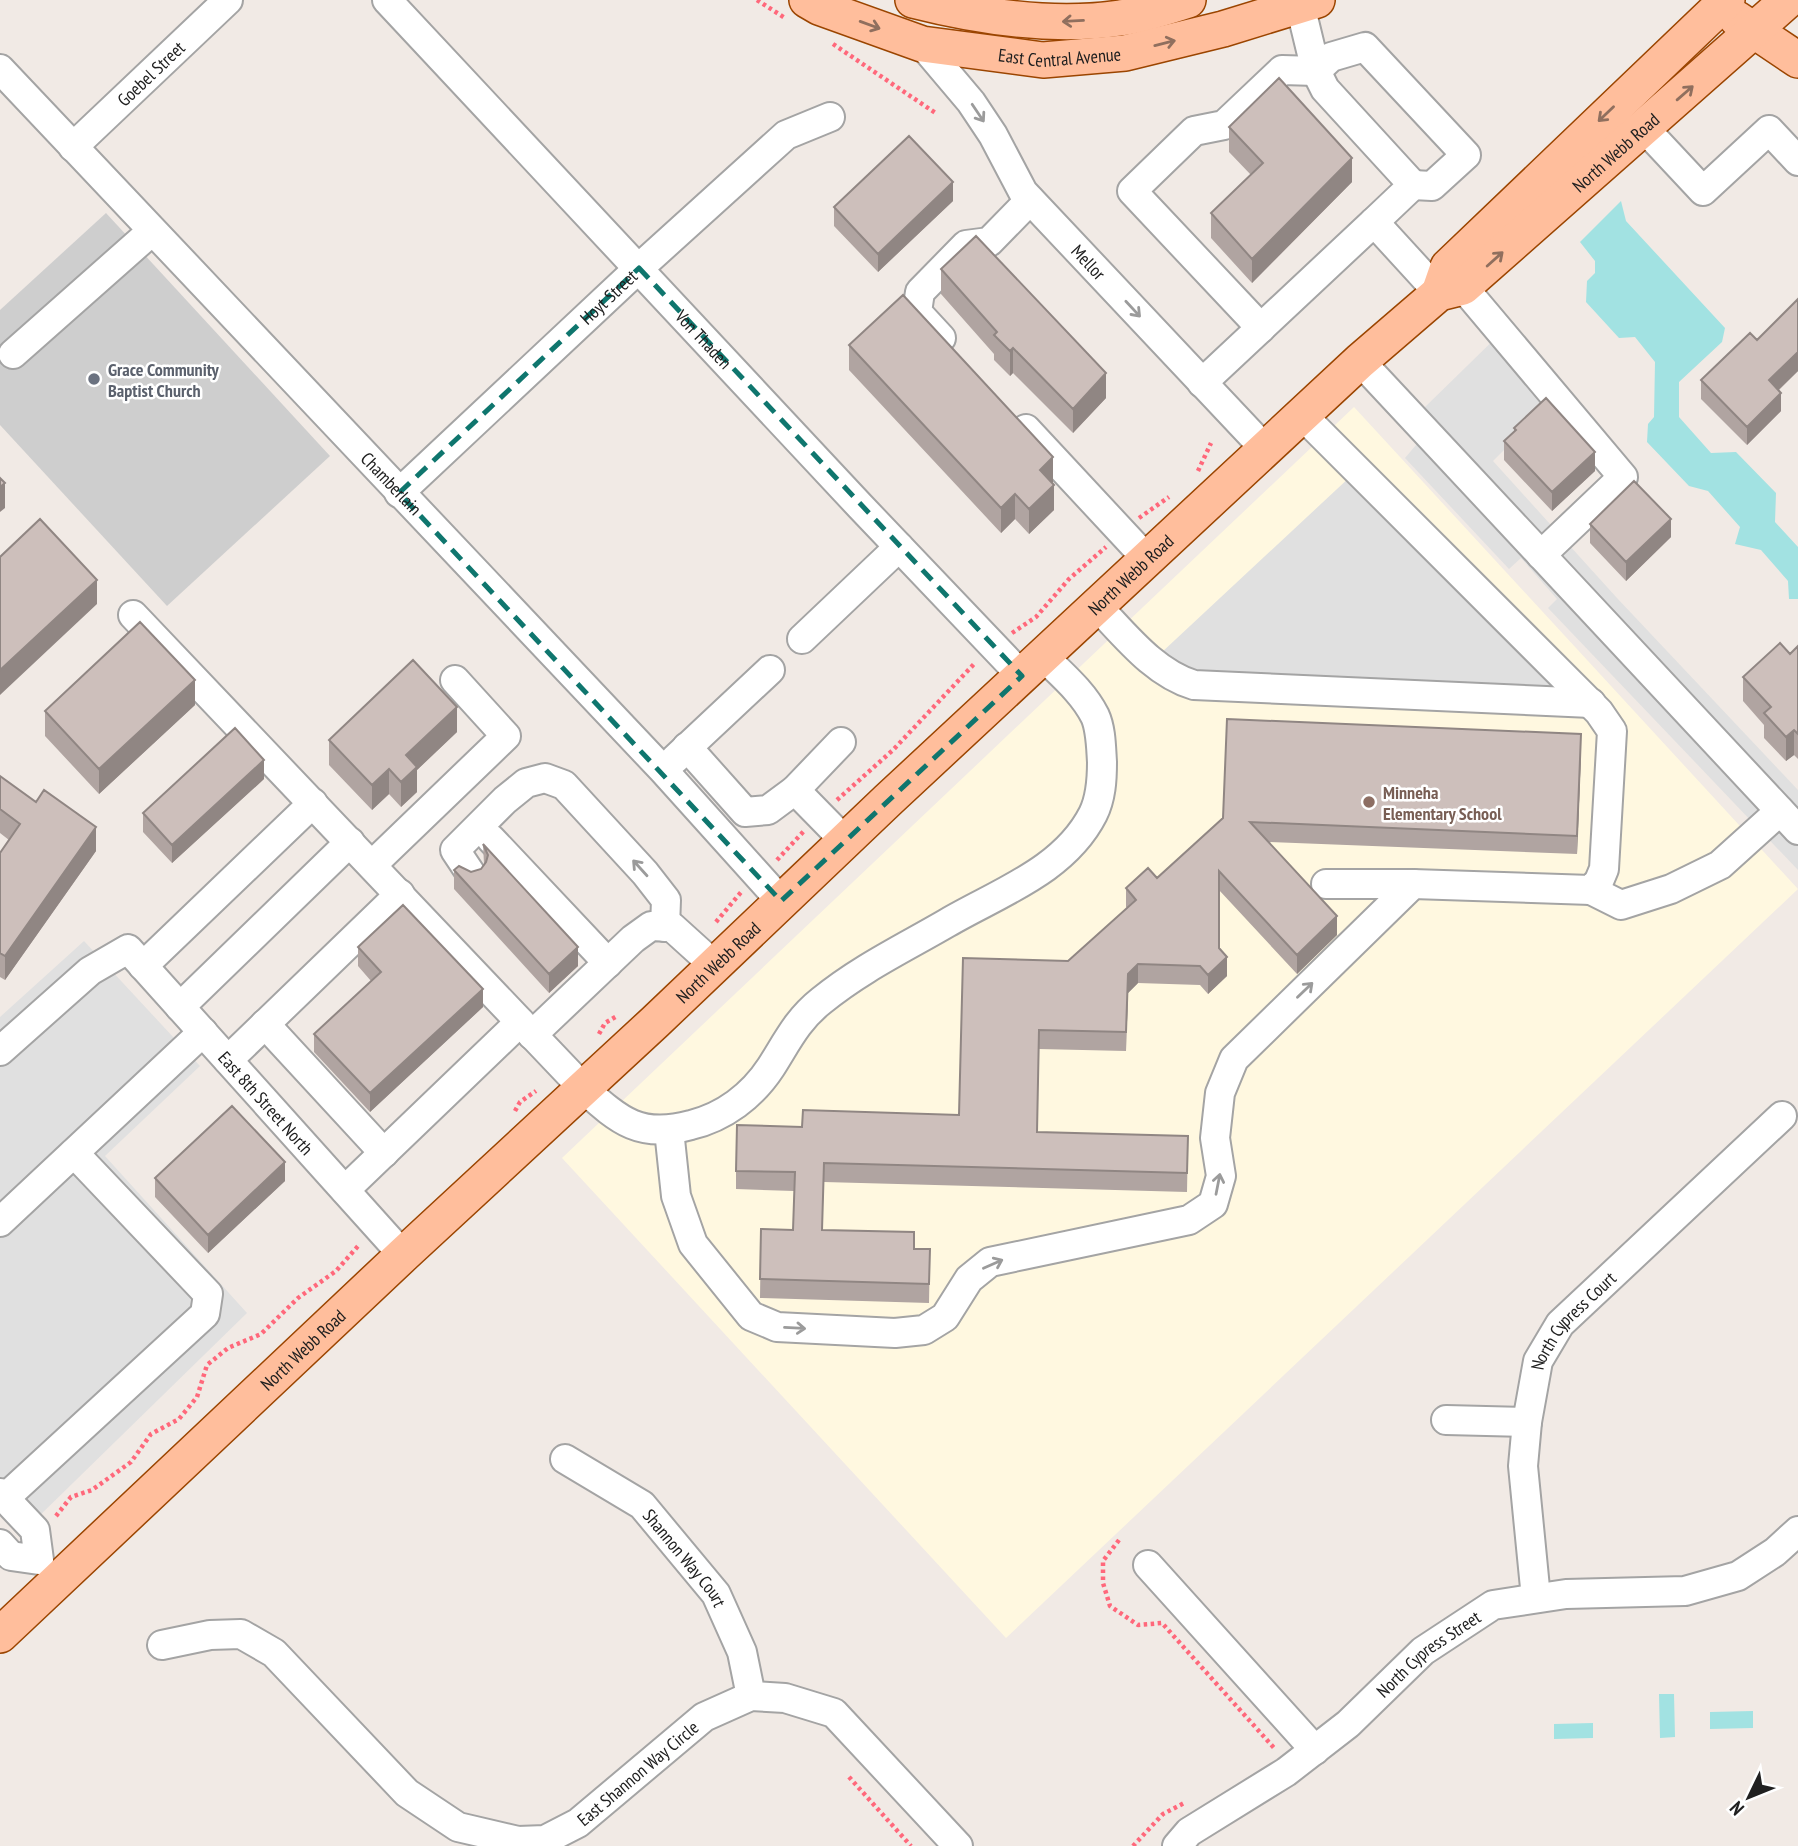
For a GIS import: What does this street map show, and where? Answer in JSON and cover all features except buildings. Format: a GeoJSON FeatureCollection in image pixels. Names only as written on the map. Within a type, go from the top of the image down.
{"type":"FeatureCollection","features":[{"type":"Feature","properties":{"kind":"main road","name":"East Central Avenue"},"geometry":{"type":"LineString","coordinates":[[913,0],[959,12],[1047,22],[1120,18],[1188,0]]}},
{"type":"Feature","properties":{"kind":"main road"},"geometry":{"type":"LineString","coordinates":[[1789,0],[1798,6]]}},
{"type":"Feature","properties":{"kind":"main road","name":"North Webb Road"},"geometry":{"type":"LineString","coordinates":[[0,1635],[49,1570],[403,1255],[583,1089],[711,949],[781,901],[1360,361],[1451,290],[1645,129],[1789,0]]}},
{"type":"Feature","properties":{"kind":"main road","name":"East Central Avenue"},"geometry":{"type":"LineString","coordinates":[[799,11],[819,7],[928,52],[1043,60],[1125,53],[1223,29],[1308,3]]}},
{"type":"Feature","properties":{"kind":"main road"},"geometry":{"type":"LineString","coordinates":[[1716,3],[1798,60]]}},
{"type":"Feature","properties":{"kind":"main road","name":"North Webb Road"},"geometry":{"type":"LineString","coordinates":[[1451,290],[1448,267],[1716,3]]}},
{"type":"Feature","properties":{"kind":"street","name":"Goebel Street"},"geometry":{"type":"LineString","coordinates":[[73,146],[228,0]]}},
{"type":"Feature","properties":{"kind":"street","name":"Von Thaden"},"geometry":{"type":"LineString","coordinates":[[387,0],[900,547],[1032,666],[1084,699],[1096,717],[1101,743],[1101,791],[1093,814],[1061,853],[1017,886],[855,975],[819,1002],[795,1026],[769,1069],[731,1108],[711,1119],[668,1130]]}},
{"type":"Feature","properties":{"kind":"street"},"geometry":{"type":"LineString","coordinates":[[1261,328],[1132,191],[1194,131],[1224,125],[1282,70],[1310,71],[1331,57],[1365,47],[1466,155],[1432,186],[1413,185],[1310,71],[1308,3]]}},
{"type":"Feature","properties":{"kind":"street","name":"Mellor"},"geometry":{"type":"LineString","coordinates":[[928,52],[971,102],[993,135],[1023,192],[1265,449]]}},
{"type":"Feature","properties":{"kind":"street","name":"Chamberlain"},"geometry":{"type":"LineString","coordinates":[[0,69],[663,770],[781,901]]}},
{"type":"Feature","properties":{"kind":"street","name":"Hoyt Street"},"geometry":{"type":"LineString","coordinates":[[399,493],[639,268],[786,135],[830,117]]}},
{"type":"Feature","properties":{"kind":"street"},"geometry":{"type":"LineString","coordinates":[[1645,129],[1703,191],[1769,130],[1798,161]]}},
{"type":"Feature","properties":{"kind":"street"},"geometry":{"type":"LineString","coordinates":[[1202,383],[1413,185]]}},
{"type":"Feature","properties":{"kind":"street"},"geometry":{"type":"LineString","coordinates":[[955,352],[917,312],[920,292],[966,245],[989,242],[1030,200]]}},
{"type":"Feature","properties":{"kind":"street"},"geometry":{"type":"LineString","coordinates":[[1374,222],[1451,290],[1623,477],[1541,555]]}},
{"type":"Feature","properties":{"kind":"street"},"geometry":{"type":"LineString","coordinates":[[13,354],[152,231]]}},
{"type":"Feature","properties":{"kind":"street"},"geometry":{"type":"LineString","coordinates":[[1326,884],[1591,890],[1621,905],[1671,890],[1720,865],[1789,820],[1360,361]]}},
{"type":"Feature","properties":{"kind":"street"},"geometry":{"type":"LineString","coordinates":[[1011,412],[1147,559]]}},
{"type":"Feature","properties":{"kind":"street"},"geometry":{"type":"LineString","coordinates":[[1302,415],[1607,721],[1612,732],[1604,869],[1591,890]]}},
{"type":"Feature","properties":{"kind":"street"},"geometry":{"type":"LineString","coordinates":[[802,639],[900,547]]}},
{"type":"Feature","properties":{"kind":"street"},"geometry":{"type":"LineString","coordinates":[[1097,606],[1140,650],[1163,669],[1177,680],[1194,685],[1591,703]]}},
{"type":"Feature","properties":{"kind":"street"},"geometry":{"type":"LineString","coordinates":[[133,615],[583,1089],[611,1113],[629,1123],[649,1131],[668,1130],[677,1196],[693,1244],[751,1316],[777,1327],[895,1333],[924,1330],[945,1317],[970,1279],[990,1262],[1189,1220],[1213,1204],[1221,1176],[1215,1138],[1220,1093],[1234,1059],[1413,884]]}},
{"type":"Feature","properties":{"kind":"street"},"geometry":{"type":"LineString","coordinates":[[663,770],[770,670]]}},
{"type":"Feature","properties":{"kind":"street"},"geometry":{"type":"LineString","coordinates":[[373,865],[506,736],[455,680]]}},
{"type":"Feature","properties":{"kind":"street"},"geometry":{"type":"LineString","coordinates":[[687,747],[746,812],[768,810],[795,790],[841,742]]}},
{"type":"Feature","properties":{"kind":"street"},"geometry":{"type":"LineString","coordinates":[[471,874],[455,850],[505,800],[527,783],[545,778],[564,785],[645,873],[666,900],[665,927]]}},
{"type":"Feature","properties":{"kind":"street"},"geometry":{"type":"LineString","coordinates":[[795,790],[845,841]]}},
{"type":"Feature","properties":{"kind":"street"},"geometry":{"type":"LineString","coordinates":[[0,1051],[90,971],[135,958],[313,803]]}},
{"type":"Feature","properties":{"kind":"street"},"geometry":{"type":"LineString","coordinates":[[491,839],[608,963]]}},
{"type":"Feature","properties":{"kind":"street"},"geometry":{"type":"LineString","coordinates":[[180,1007],[350,842]]}},
{"type":"Feature","properties":{"kind":"street"},"geometry":{"type":"LineString","coordinates":[[228,1060],[400,894]]}},
{"type":"Feature","properties":{"kind":"street"},"geometry":{"type":"LineString","coordinates":[[345,1190],[526,1029],[573,983],[608,963],[651,926],[673,927],[711,949]]}},
{"type":"Feature","properties":{"kind":"street","name":"East 8th Street North"},"geometry":{"type":"LineString","coordinates":[[135,958],[403,1255]]}},
{"type":"Feature","properties":{"kind":"street"},"geometry":{"type":"LineString","coordinates":[[265,1024],[384,1153]]}},
{"type":"Feature","properties":{"kind":"street"},"geometry":{"type":"LineString","coordinates":[[0,1223],[203,1032]]}},
{"type":"Feature","properties":{"kind":"street","name":"North Cypress Court"},"geometry":{"type":"LineString","coordinates":[[1536,1598],[1523,1466],[1527,1422],[1538,1361],[1560,1324],[1782,1116]]}},
{"type":"Feature","properties":{"kind":"street"},"geometry":{"type":"LineString","coordinates":[[49,1570],[35,1530],[2,1495],[205,1314],[208,1294],[74,1153]]}},
{"type":"Feature","properties":{"kind":"street"},"geometry":{"type":"LineString","coordinates":[[1446,1420],[1527,1422]]}},
{"type":"Feature","properties":{"kind":"street","name":"Shannon Way Court"},"geometry":{"type":"LineString","coordinates":[[565,1459],[642,1505],[716,1594],[742,1652],[751,1696]]}},
{"type":"Feature","properties":{"kind":"street","name":"North Cypress Street"},"geometry":{"type":"LineString","coordinates":[[1177,1846],[1188,1832],[1286,1772],[1315,1750],[1348,1724],[1423,1651],[1493,1605],[1566,1594],[1685,1591],[1738,1576],[1775,1552],[1798,1531]]}},
{"type":"Feature","properties":{"kind":"street"},"geometry":{"type":"LineString","coordinates":[[0,1544],[11,1556],[49,1570]]}},
{"type":"Feature","properties":{"kind":"street"},"geometry":{"type":"LineString","coordinates":[[1148,1565],[1315,1750]]}},
{"type":"Feature","properties":{"kind":"street","name":"East Shannon Way Circle"},"geometry":{"type":"LineString","coordinates":[[162,1645],[211,1635],[242,1634],[274,1653],[407,1793],[458,1827],[518,1841],[545,1840],[578,1823],[704,1717],[751,1696],[785,1698],[834,1713],[958,1846]]}},
{"type":"Feature","properties":{"kind":"path"},"geometry":{"type":"LineString","coordinates":[[757,0],[799,11]]}},
{"type":"Feature","properties":{"kind":"path"},"geometry":{"type":"LineString","coordinates":[[825,40],[937,114]]}},
{"type":"Feature","properties":{"kind":"path"},"geometry":{"type":"LineString","coordinates":[[829,807],[893,750],[981,657]]}},
{"type":"Feature","properties":{"kind":"path"},"geometry":{"type":"LineString","coordinates":[[774,863],[809,825]]}},
{"type":"Feature","properties":{"kind":"path"},"geometry":{"type":"LineString","coordinates":[[711,949],[743,890]]}},
{"type":"Feature","properties":{"kind":"path"},"geometry":{"type":"LineString","coordinates":[[35,1530],[46,1528],[71,1497],[92,1490],[131,1462],[150,1434],[179,1419],[197,1397],[206,1365],[228,1348],[261,1334],[298,1298],[336,1271],[359,1245]]}},
{"type":"Feature","properties":{"kind":"path"},"geometry":{"type":"LineString","coordinates":[[1119,1541],[1103,1561],[1102,1583],[1110,1606],[1138,1625],[1162,1623],[1275,1749]]}},
{"type":"Feature","properties":{"kind":"path"},"geometry":{"type":"LineString","coordinates":[[849,1777],[911,1846]]}},
{"type":"Feature","properties":{"kind":"highlighted area"},"geometry":{"type":"Polygon","coordinates":[[[639,268],[1022,676],[781,901],[399,493],[639,268]]]}},
{"type":"Feature","properties":{"kind":"shaded area"},"geometry":{"type":"Polygon","coordinates":[[[106,213],[330,456],[167,606],[0,425],[0,310],[106,213]]]}},
{"type":"Feature","properties":{"kind":"shaded area"},"geometry":{"type":"Polygon","coordinates":[[[1510,324],[1567,387],[1493,461],[1617,598],[1798,790],[1798,870],[1548,608],[1557,599],[1521,558],[1509,569],[1405,458],[1416,445],[1425,407],[1510,324]]]}},
{"type":"Feature","properties":{"kind":"shaded area"},"geometry":{"type":"Polygon","coordinates":[[[1354,407],[1798,889],[1006,1638],[562,1158],[1354,407]]]}},
{"type":"Feature","properties":{"kind":"shaded area"},"geometry":{"type":"Polygon","coordinates":[[[1366,462],[1596,695],[1572,716],[1146,667],[1366,462]]]}},
{"type":"Feature","properties":{"kind":"shaded area"},"geometry":{"type":"Polygon","coordinates":[[[84,941],[200,1066],[105,1156],[247,1313],[32,1523],[0,1485],[0,1017],[84,941]]]}},
{"type":"Feature","properties":{"kind":"water"},"geometry":{"type":"Polygon","coordinates":[[[1621,201],[1626,221],[1725,328],[1722,342],[1679,382],[1679,417],[1711,453],[1736,452],[1776,493],[1775,522],[1798,547],[1798,599],[1789,599],[1788,581],[1761,550],[1735,544],[1740,527],[1708,491],[1689,486],[1647,442],[1648,424],[1654,417],[1655,362],[1635,337],[1619,338],[1586,302],[1587,281],[1595,273],[1595,261],[1580,242],[1621,201]]]}},
{"type":"Feature","properties":{"kind":"water"},"geometry":{"type":"Polygon","coordinates":[[[1659,1694],[1674,1694],[1675,1737],[1660,1738],[1659,1694]]]}},
{"type":"Feature","properties":{"kind":"water"},"geometry":{"type":"Polygon","coordinates":[[[1753,1711],[1753,1728],[1710,1729],[1710,1712],[1753,1711]]]}},
{"type":"Feature","properties":{"kind":"water"},"geometry":{"type":"Polygon","coordinates":[[[1593,1723],[1593,1738],[1554,1739],[1554,1724],[1593,1723]]]}},
{"type":"Feature","properties":{"kind":"place","name":"Grace Community Baptist Church"},"geometry":{"type":"Point","coordinates":[94,379]}},
{"type":"Feature","properties":{"kind":"place","name":"Minneha Elementary School"},"geometry":{"type":"Point","coordinates":[1369,802]}}]}
